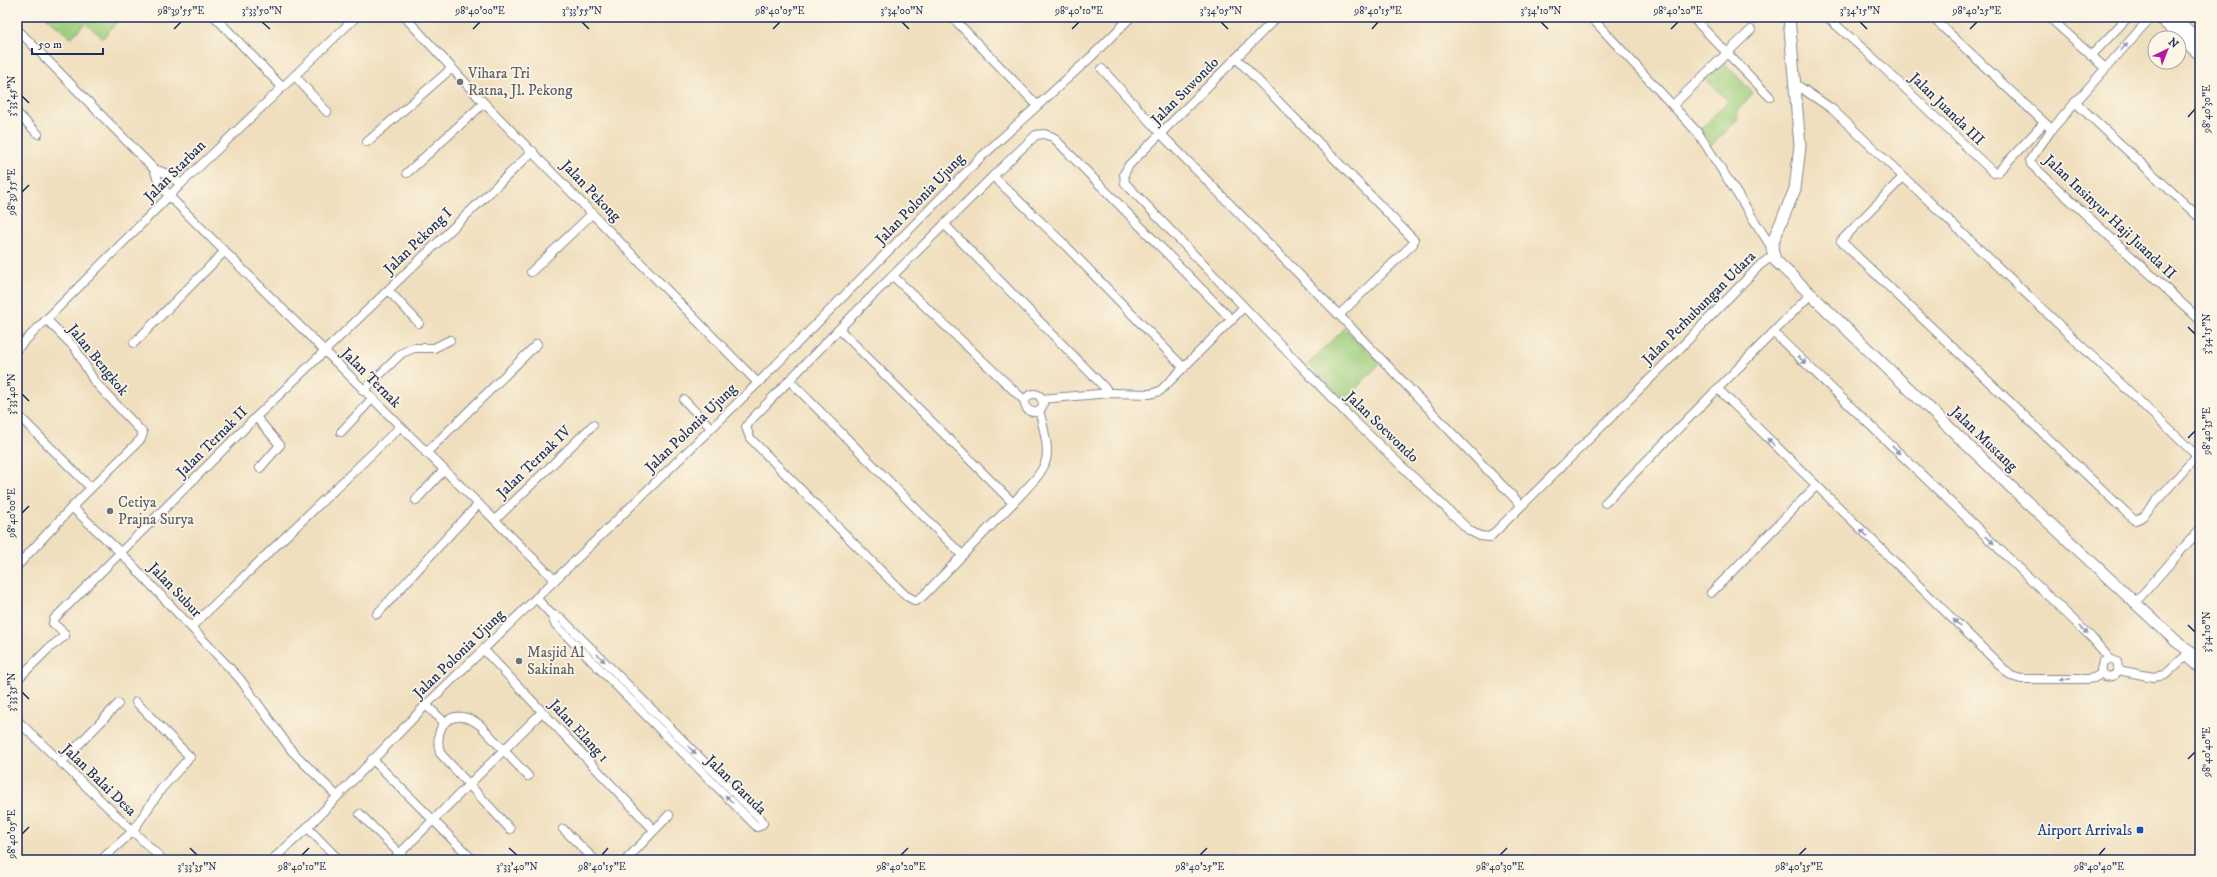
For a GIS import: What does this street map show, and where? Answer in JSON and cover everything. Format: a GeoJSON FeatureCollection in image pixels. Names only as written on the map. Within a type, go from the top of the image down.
{"type":"FeatureCollection","features":[{"type":"Feature","properties":{"kind":"main road","name":"Jalan Perhubungan Udara"},"geometry":{"type":"LineString","coordinates":[[1773,251],[1774,239],[1795,189],[1800,146],[1789,17]]}},
{"type":"Feature","properties":{"kind":"main road"},"geometry":{"type":"LineString","coordinates":[[2159,17],[2200,55]]}},
{"type":"Feature","properties":{"kind":"main road"},"geometry":{"type":"LineString","coordinates":[[2174,17],[2200,42]]}},
{"type":"Feature","properties":{"kind":"main road","name":"Jalan Mustang"},"geometry":{"type":"LineString","coordinates":[[1773,251],[1779,265],[2010,486],[2189,653],[2200,668]]}},
{"type":"Feature","properties":{"kind":"main road","name":"Jalan Mustang"},"geometry":{"type":"LineString","coordinates":[[2189,653],[2200,658]]}},
{"type":"Feature","properties":{"kind":"street"},"geometry":{"type":"LineString","coordinates":[[215,17],[282,87]]}},
{"type":"Feature","properties":{"kind":"street","name":"Jalan Starban"},"geometry":{"type":"LineString","coordinates":[[17,349],[181,184],[356,17]]}},
{"type":"Feature","properties":{"kind":"street","name":"Jalan Pekong"},"geometry":{"type":"LineString","coordinates":[[405,17],[484,103],[533,151],[758,383]]}},
{"type":"Feature","properties":{"kind":"street"},"geometry":{"type":"LineString","coordinates":[[952,17],[1037,105]]}},
{"type":"Feature","properties":{"kind":"street","name":"Jalan Polonia Ujung"},"geometry":{"type":"LineString","coordinates":[[272,860],[307,827],[336,795],[426,705],[758,383],[979,159],[1091,57],[1131,17]]}},
{"type":"Feature","properties":{"kind":"street","name":"Jalan Suwondo"},"geometry":{"type":"LineString","coordinates":[[1128,188],[1124,178],[1126,170],[1277,17]]}},
{"type":"Feature","properties":{"kind":"street"},"geometry":{"type":"LineString","coordinates":[[1591,17],[1698,133],[1773,251]]}},
{"type":"Feature","properties":{"kind":"street"},"geometry":{"type":"LineString","coordinates":[[1692,17],[1770,97]]}},
{"type":"Feature","properties":{"kind":"street","name":"Jalan Juanda III"},"geometry":{"type":"LineString","coordinates":[[1827,17],[1869,54],[1994,173],[1998,172],[2044,123]]}},
{"type":"Feature","properties":{"kind":"street"},"geometry":{"type":"LineString","coordinates":[[1932,17],[2052,129]]}},
{"type":"Feature","properties":{"kind":"street"},"geometry":{"type":"LineString","coordinates":[[2049,17],[2105,68]]}},
{"type":"Feature","properties":{"kind":"street"},"geometry":{"type":"LineString","coordinates":[[2091,56],[2128,17]]}},
{"type":"Feature","properties":{"kind":"street","name":"Jalan Insinyur Haji Juanda II"},"geometry":{"type":"LineString","coordinates":[[2151,17],[2052,129],[2031,156],[2032,164],[2200,320]]}},
{"type":"Feature","properties":{"kind":"street"},"geometry":{"type":"LineString","coordinates":[[17,29],[154,169],[165,173],[181,184]]}},
{"type":"Feature","properties":{"kind":"street"},"geometry":{"type":"LineString","coordinates":[[1673,105],[1751,30]]}},
{"type":"Feature","properties":{"kind":"street"},"geometry":{"type":"LineString","coordinates":[[1236,58],[1414,240],[1413,244],[1339,315]]}},
{"type":"Feature","properties":{"kind":"street"},"geometry":{"type":"LineString","coordinates":[[367,142],[452,68]]}},
{"type":"Feature","properties":{"kind":"street"},"geometry":{"type":"LineString","coordinates":[[1102,69],[1161,134],[1339,315],[1521,506]]}},
{"type":"Feature","properties":{"kind":"street"},"geometry":{"type":"LineString","coordinates":[[295,76],[327,112]]}},
{"type":"Feature","properties":{"kind":"street"},"geometry":{"type":"LineString","coordinates":[[1794,84],[1832,109],[2195,454],[2195,458],[2137,520],[2133,519],[1841,241],[1903,177]]}},
{"type":"Feature","properties":{"kind":"street"},"geometry":{"type":"LineString","coordinates":[[2075,102],[2200,218]]}},
{"type":"Feature","properties":{"kind":"street"},"geometry":{"type":"LineString","coordinates":[[407,173],[484,103]]}},
{"type":"Feature","properties":{"kind":"street"},"geometry":{"type":"LineString","coordinates":[[17,113],[38,134]]}},
{"type":"Feature","properties":{"kind":"street"},"geometry":{"type":"LineString","coordinates":[[1041,399],[1042,405],[1039,410],[1045,434],[1047,464],[1041,474],[923,596],[916,600],[905,595],[748,435],[748,424],[789,380],[1036,135],[1044,134],[1053,137],[1232,320]]}},
{"type":"Feature","properties":{"kind":"street","name":"Jalan Pekong I"},"geometry":{"type":"LineString","coordinates":[[324,352],[533,151]]}},
{"type":"Feature","properties":{"kind":"street","name":"Jalan Ternak"},"geometry":{"type":"LineString","coordinates":[[154,169],[158,180],[169,196],[554,580]]}},
{"type":"Feature","properties":{"kind":"street"},"geometry":{"type":"LineString","coordinates":[[993,176],[1066,246],[1184,368]]}},
{"type":"Feature","properties":{"kind":"street","name":"Jalan Soewondo"},"geometry":{"type":"LineString","coordinates":[[1128,188],[1349,416],[1470,531],[1480,536],[1490,537]]}},
{"type":"Feature","properties":{"kind":"street"},"geometry":{"type":"LineString","coordinates":[[531,272],[593,213]]}},
{"type":"Feature","properties":{"kind":"street"},"geometry":{"type":"LineString","coordinates":[[945,225],[1110,393]]}},
{"type":"Feature","properties":{"kind":"street"},"geometry":{"type":"LineString","coordinates":[[134,343],[225,251]]}},
{"type":"Feature","properties":{"kind":"street","name":"Jalan Perhubungan Udara"},"geometry":{"type":"LineString","coordinates":[[1490,537],[1662,367],[1773,251]]}},
{"type":"Feature","properties":{"kind":"street"},"geometry":{"type":"LineString","coordinates":[[893,276],[1025,401],[1029,411],[1032,412],[1039,410]]}},
{"type":"Feature","properties":{"kind":"street"},"geometry":{"type":"LineString","coordinates":[[388,290],[419,323]]}},
{"type":"Feature","properties":{"kind":"street"},"geometry":{"type":"LineString","coordinates":[[1605,503],[1811,294]]}},
{"type":"Feature","properties":{"kind":"street"},"geometry":{"type":"LineString","coordinates":[[1025,401],[1031,395],[1038,396],[1041,399],[1110,393],[1156,393],[1184,368],[1244,307]]}},
{"type":"Feature","properties":{"kind":"street","name":"Jalan Bengkok"},"geometry":{"type":"LineString","coordinates":[[47,320],[75,348],[94,381],[143,435],[91,488]]}},
{"type":"Feature","properties":{"kind":"street"},"geometry":{"type":"LineString","coordinates":[[839,329],[1013,503]]}},
{"type":"Feature","properties":{"kind":"street"},"geometry":{"type":"LineString","coordinates":[[1774,333],[2091,637],[2110,659],[2117,662],[2118,670],[2113,676],[2105,676],[2102,673]]}},
{"type":"Feature","properties":{"kind":"street"},"geometry":{"type":"LineString","coordinates":[[363,391],[402,353],[414,348],[434,348],[450,340]]}},
{"type":"Feature","properties":{"kind":"street"},"geometry":{"type":"LineString","coordinates":[[426,453],[536,344]]}},
{"type":"Feature","properties":{"kind":"street","name":"Jalan Ternak II"},"geometry":{"type":"LineString","coordinates":[[17,680],[49,648],[65,636],[65,634],[53,624],[54,619],[256,417],[324,352]]}},
{"type":"Feature","properties":{"kind":"street"},"geometry":{"type":"LineString","coordinates":[[789,380],[962,555]]}},
{"type":"Feature","properties":{"kind":"street"},"geometry":{"type":"LineString","coordinates":[[1718,389],[2011,676],[2021,679],[2087,679],[2094,678],[2102,673]]}},
{"type":"Feature","properties":{"kind":"street"},"geometry":{"type":"LineString","coordinates":[[342,432],[372,399]]}},
{"type":"Feature","properties":{"kind":"street"},"geometry":{"type":"LineString","coordinates":[[684,400],[711,428]]}},
{"type":"Feature","properties":{"kind":"street"},"geometry":{"type":"LineString","coordinates":[[17,414],[91,488],[17,566]]}},
{"type":"Feature","properties":{"kind":"street"},"geometry":{"type":"LineString","coordinates":[[256,417],[280,445],[260,468]]}},
{"type":"Feature","properties":{"kind":"street","name":"Jalan Ternak IV"},"geometry":{"type":"LineString","coordinates":[[495,520],[593,425]]}},
{"type":"Feature","properties":{"kind":"street"},"geometry":{"type":"LineString","coordinates":[[191,627],[400,427]]}},
{"type":"Feature","properties":{"kind":"street"},"geometry":{"type":"LineString","coordinates":[[416,500],[444,470]]}},
{"type":"Feature","properties":{"kind":"street"},"geometry":{"type":"LineString","coordinates":[[1712,593],[1816,486]]}},
{"type":"Feature","properties":{"kind":"street"},"geometry":{"type":"LineString","coordinates":[[377,614],[427,562],[443,541],[479,504]]}},
{"type":"Feature","properties":{"kind":"street","name":"Jalan Subur"},"geometry":{"type":"LineString","coordinates":[[72,507],[120,552],[240,679],[292,751],[336,795]]}},
{"type":"Feature","properties":{"kind":"street"},"geometry":{"type":"LineString","coordinates":[[2135,603],[2200,529]]}},
{"type":"Feature","properties":{"kind":"street","name":"Jalan Garuda"},"geometry":{"type":"LineString","coordinates":[[536,598],[709,773],[757,827],[762,825],[761,819],[709,773]]}},
{"type":"Feature","properties":{"kind":"street","name":"Jalan Elang 1"},"geometry":{"type":"LineString","coordinates":[[484,650],[654,830]]}},
{"type":"Feature","properties":{"kind":"street"},"geometry":{"type":"LineString","coordinates":[[2118,670],[2153,677],[2165,675],[2189,653]]}},
{"type":"Feature","properties":{"kind":"street"},"geometry":{"type":"LineString","coordinates":[[2102,673],[2101,670],[2103,662],[2110,659]]}},
{"type":"Feature","properties":{"kind":"street"},"geometry":{"type":"LineString","coordinates":[[102,860],[132,832],[162,788],[190,757],[136,702]]}},
{"type":"Feature","properties":{"kind":"street"},"geometry":{"type":"LineString","coordinates":[[61,763],[118,704]]}},
{"type":"Feature","properties":{"kind":"street"},"geometry":{"type":"LineString","coordinates":[[426,705],[444,722]]}},
{"type":"Feature","properties":{"kind":"street"},"geometry":{"type":"LineString","coordinates":[[393,860],[542,712]]}},
{"type":"Feature","properties":{"kind":"street"},"geometry":{"type":"LineString","coordinates":[[510,829],[440,753],[437,737],[444,722],[454,717],[473,719],[528,776]]}},
{"type":"Feature","properties":{"kind":"street","name":"Jalan Balai Desa"},"geometry":{"type":"LineString","coordinates":[[17,720],[132,832],[163,860]]}},
{"type":"Feature","properties":{"kind":"street"},"geometry":{"type":"LineString","coordinates":[[372,759],[470,857]]}},
{"type":"Feature","properties":{"kind":"street"},"geometry":{"type":"LineString","coordinates":[[360,814],[406,860]]}},
{"type":"Feature","properties":{"kind":"street"},"geometry":{"type":"LineString","coordinates":[[626,860],[669,815]]}},
{"type":"Feature","properties":{"kind":"street"},"geometry":{"type":"LineString","coordinates":[[307,827],[339,860]]}},
{"type":"Feature","properties":{"kind":"street"},"geometry":{"type":"LineString","coordinates":[[563,829],[594,860]]}},
{"type":"Feature","properties":{"kind":"green space"},"geometry":{"type":"Polygon","coordinates":[[[46,17],[121,17],[103,38],[85,23],[71,38],[46,17]]]}},
{"type":"Feature","properties":{"kind":"green space"},"geometry":{"type":"Polygon","coordinates":[[[1721,60],[1753,93],[1737,111],[1737,120],[1711,145],[1699,130],[1728,101],[1704,77],[1721,60]]]}},
{"type":"Feature","properties":{"kind":"green space"},"geometry":{"type":"Polygon","coordinates":[[[1344,328],[1380,363],[1345,400],[1308,364],[1344,328]]]}},
{"type":"Feature","properties":{"kind":"place","name":"Vihara Tri Ratna, Jl. Pekong"},"geometry":{"type":"Point","coordinates":[460,82]}},
{"type":"Feature","properties":{"kind":"place","name":"Cetiya Prajna Surya"},"geometry":{"type":"Point","coordinates":[110,511]}},
{"type":"Feature","properties":{"kind":"place","name":"Masjid Al Sakinah"},"geometry":{"type":"Point","coordinates":[519,661]}},
{"type":"Feature","properties":{"kind":"place","name":"Airport Arrivals"},"geometry":{"type":"Point","coordinates":[2140,830]}}]}
